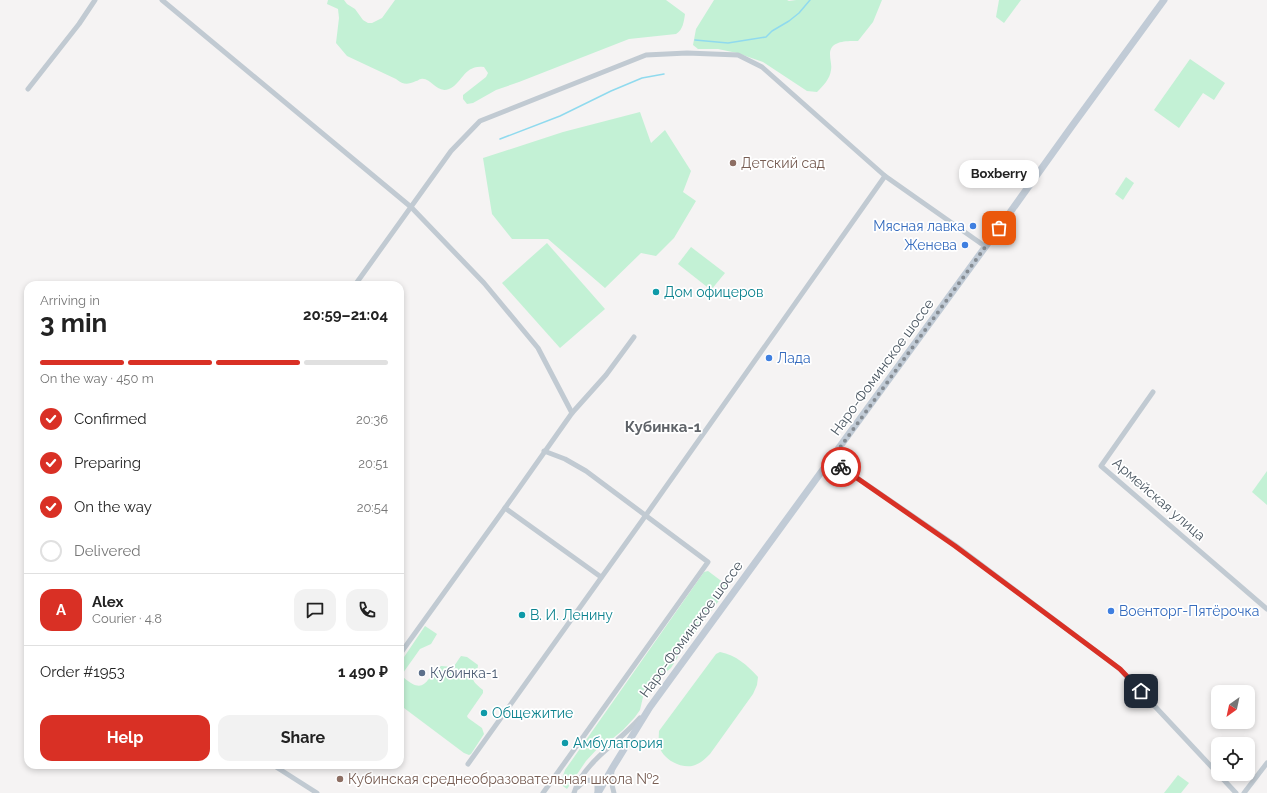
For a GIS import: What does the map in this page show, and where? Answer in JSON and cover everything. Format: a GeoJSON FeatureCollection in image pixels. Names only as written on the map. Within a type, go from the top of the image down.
{"type":"FeatureCollection","features":[{"type":"Feature","properties":{"kind":"main road","name":"Наро-Фоминское шоссе"},"geometry":{"type":"LineString","coordinates":[[598,793],[650,707],[986,247],[1067,132],[1164,0]]}},
{"type":"Feature","properties":{"kind":"street"},"geometry":{"type":"LineString","coordinates":[[28,89],[79,24],[95,0]]}},
{"type":"Feature","properties":{"kind":"street"},"geometry":{"type":"LineString","coordinates":[[162,0],[411,207],[484,283],[538,348],[572,413]]}},
{"type":"Feature","properties":{"kind":"street"},"geometry":{"type":"LineString","coordinates":[[358,281],[451,151],[480,121],[646,55],[687,53],[738,55],[762,66],[885,176],[986,247]]}},
{"type":"Feature","properties":{"kind":"street"},"geometry":{"type":"LineString","coordinates":[[468,764],[885,176]]}},
{"type":"Feature","properties":{"kind":"street"},"geometry":{"type":"LineString","coordinates":[[404,648],[572,413],[606,375],[634,337]]}},
{"type":"Feature","properties":{"kind":"street","name":"Армейская улица"},"geometry":{"type":"LineString","coordinates":[[1153,392],[1101,466],[1267,609]]}},
{"type":"Feature","properties":{"kind":"street"},"geometry":{"type":"LineString","coordinates":[[543,793],[708,562],[586,471],[566,459],[544,451]]}},
{"type":"Feature","properties":{"kind":"street"},"geometry":{"type":"LineString","coordinates":[[831,460],[955,546],[1120,669],[1236,793]]}},
{"type":"Feature","properties":{"kind":"street"},"geometry":{"type":"LineString","coordinates":[[505,508],[601,577]]}},
{"type":"Feature","properties":{"kind":"street"},"geometry":{"type":"LineString","coordinates":[[574,792],[580,779],[589,767],[630,730],[650,707]]}},
{"type":"Feature","properties":{"kind":"street"},"geometry":{"type":"LineString","coordinates":[[1244,793],[1267,763]]}},
{"type":"Feature","properties":{"kind":"street"},"geometry":{"type":"LineString","coordinates":[[613,767],[611,781],[614,793]]}},
{"type":"Feature","properties":{"kind":"street"},"geometry":{"type":"LineString","coordinates":[[279,769],[318,793]]}},
{"type":"Feature","properties":{"kind":"street"},"geometry":{"type":"LineString","coordinates":[[574,792],[582,782],[589,780],[593,781],[597,785],[598,793]]}},
{"type":"Feature","properties":{"kind":"green space"},"geometry":{"type":"Polygon","coordinates":[[[328,0],[344,0],[355,9],[363,20],[368,23],[372,23],[382,18],[395,0],[666,0],[685,14],[682,28],[676,34],[629,39],[496,90],[473,103],[467,104],[463,99],[463,95],[486,77],[488,73],[484,67],[472,68],[457,83],[449,89],[444,90],[437,88],[425,79],[420,79],[408,84],[401,82],[347,56],[336,43],[339,18],[338,9],[327,4],[328,0]]]}},
{"type":"Feature","properties":{"kind":"green space"},"geometry":{"type":"Polygon","coordinates":[[[714,0],[882,0],[873,22],[858,41],[840,42],[833,46],[830,54],[831,66],[829,76],[817,92],[807,91],[763,62],[737,53],[718,49],[698,49],[693,45],[696,29],[714,0]]]}},
{"type":"Feature","properties":{"kind":"green space"},"geometry":{"type":"Polygon","coordinates":[[[999,0],[1021,0],[1004,23],[996,17],[999,0]]]}},
{"type":"Feature","properties":{"kind":"green space"},"geometry":{"type":"Polygon","coordinates":[[[1190,59],[1225,83],[1214,100],[1203,93],[1179,128],[1154,110],[1190,59]]]}},
{"type":"Feature","properties":{"kind":"green space"},"geometry":{"type":"Polygon","coordinates":[[[640,112],[651,143],[665,130],[691,171],[683,192],[696,201],[674,238],[656,256],[641,253],[605,288],[548,239],[512,239],[492,214],[483,158],[563,132],[640,112]]]}},
{"type":"Feature","properties":{"kind":"green space"},"geometry":{"type":"Polygon","coordinates":[[[1126,177],[1134,183],[1123,200],[1115,194],[1126,177]]]}},
{"type":"Feature","properties":{"kind":"green space"},"geometry":{"type":"Polygon","coordinates":[[[547,243],[605,309],[560,348],[502,283],[547,243]]]}},
{"type":"Feature","properties":{"kind":"green space"},"geometry":{"type":"Polygon","coordinates":[[[691,247],[725,273],[711,290],[678,264],[691,247]]]}},
{"type":"Feature","properties":{"kind":"green space"},"geometry":{"type":"Polygon","coordinates":[[[1267,471],[1267,505],[1252,492],[1267,471]]]}},
{"type":"Feature","properties":{"kind":"green space"},"geometry":{"type":"Polygon","coordinates":[[[708,571],[728,586],[727,590],[684,647],[671,668],[656,680],[643,697],[640,710],[635,717],[623,730],[606,744],[598,748],[586,761],[567,789],[560,784],[565,770],[704,572],[708,571]]]}},
{"type":"Feature","properties":{"kind":"green space"},"geometry":{"type":"Polygon","coordinates":[[[425,626],[437,634],[431,644],[420,649],[404,672],[404,657],[425,626]]]}},
{"type":"Feature","properties":{"kind":"green space"},"geometry":{"type":"Polygon","coordinates":[[[720,652],[731,655],[745,665],[758,677],[757,685],[753,694],[710,754],[700,763],[692,766],[682,766],[672,762],[661,751],[659,746],[659,731],[716,654],[720,652]]]}},
{"type":"Feature","properties":{"kind":"green space"},"geometry":{"type":"Polygon","coordinates":[[[461,656],[467,657],[478,665],[473,679],[474,682],[483,690],[483,693],[467,716],[482,728],[484,734],[471,754],[469,755],[464,753],[404,708],[404,678],[416,685],[425,684],[441,666],[453,667],[461,656]]]}},
{"type":"Feature","properties":{"kind":"green space"},"geometry":{"type":"Polygon","coordinates":[[[1178,775],[1189,783],[1181,793],[1164,793],[1178,775]]]}},
{"type":"Feature","properties":{"kind":"waterway"},"geometry":{"type":"LineString","coordinates":[[695,40],[728,43],[766,37],[772,31],[799,13],[810,0]]}},
{"type":"Feature","properties":{"kind":"waterway"},"geometry":{"type":"LineString","coordinates":[[500,139],[560,116],[611,91],[642,78],[664,74]]}},
{"type":"Feature","properties":{"kind":"way so far"},"geometry":{"type":"LineString","coordinates":[[841,467],[831,460],[999,228]]}},
{"type":"Feature","properties":{"kind":"place","name":"Детский сад"},"geometry":{"type":"Point","coordinates":[733,163]}},
{"type":"Feature","properties":{"kind":"place","name":"Мясная лавка"},"geometry":{"type":"Point","coordinates":[973,226]}},
{"type":"Feature","properties":{"kind":"place","name":"Boxberry"},"geometry":{"type":"Point","coordinates":[999,228]}},
{"type":"Feature","properties":{"kind":"place","name":"Женева"},"geometry":{"type":"Point","coordinates":[965,245]}},
{"type":"Feature","properties":{"kind":"place","name":"Дом офицеров"},"geometry":{"type":"Point","coordinates":[656,292]}},
{"type":"Feature","properties":{"kind":"place","name":"Лада"},"geometry":{"type":"Point","coordinates":[769,358]}},
{"type":"Feature","properties":{"kind":"place","name":"Военторг-Пятёрочка"},"geometry":{"type":"Point","coordinates":[1111,611]}},
{"type":"Feature","properties":{"kind":"place","name":"В. И. Ленину"},"geometry":{"type":"Point","coordinates":[522,615]}},
{"type":"Feature","properties":{"kind":"place","name":"Кубинка-1"},"geometry":{"type":"Point","coordinates":[422,673]}},
{"type":"Feature","properties":{"kind":"place","name":"Общежитие"},"geometry":{"type":"Point","coordinates":[484,713]}},
{"type":"Feature","properties":{"kind":"place","name":"Амбулатория"},"geometry":{"type":"Point","coordinates":[565,743]}},
{"type":"Feature","properties":{"kind":"place","name":"Кубинская среднеобразовательная школа №2"},"geometry":{"type":"Point","coordinates":[340,779]}},
{"type":"Feature","properties":{"kind":"district","name":"Кубинка-1"},"geometry":{"type":"Point","coordinates":[663,427]}},
{"type":"Feature","properties":{"kind":"route"},"geometry":{"type":"LineString","coordinates":[[841,467],[955,546],[1108,660],[1120,669],[1141,691]]}}]}
